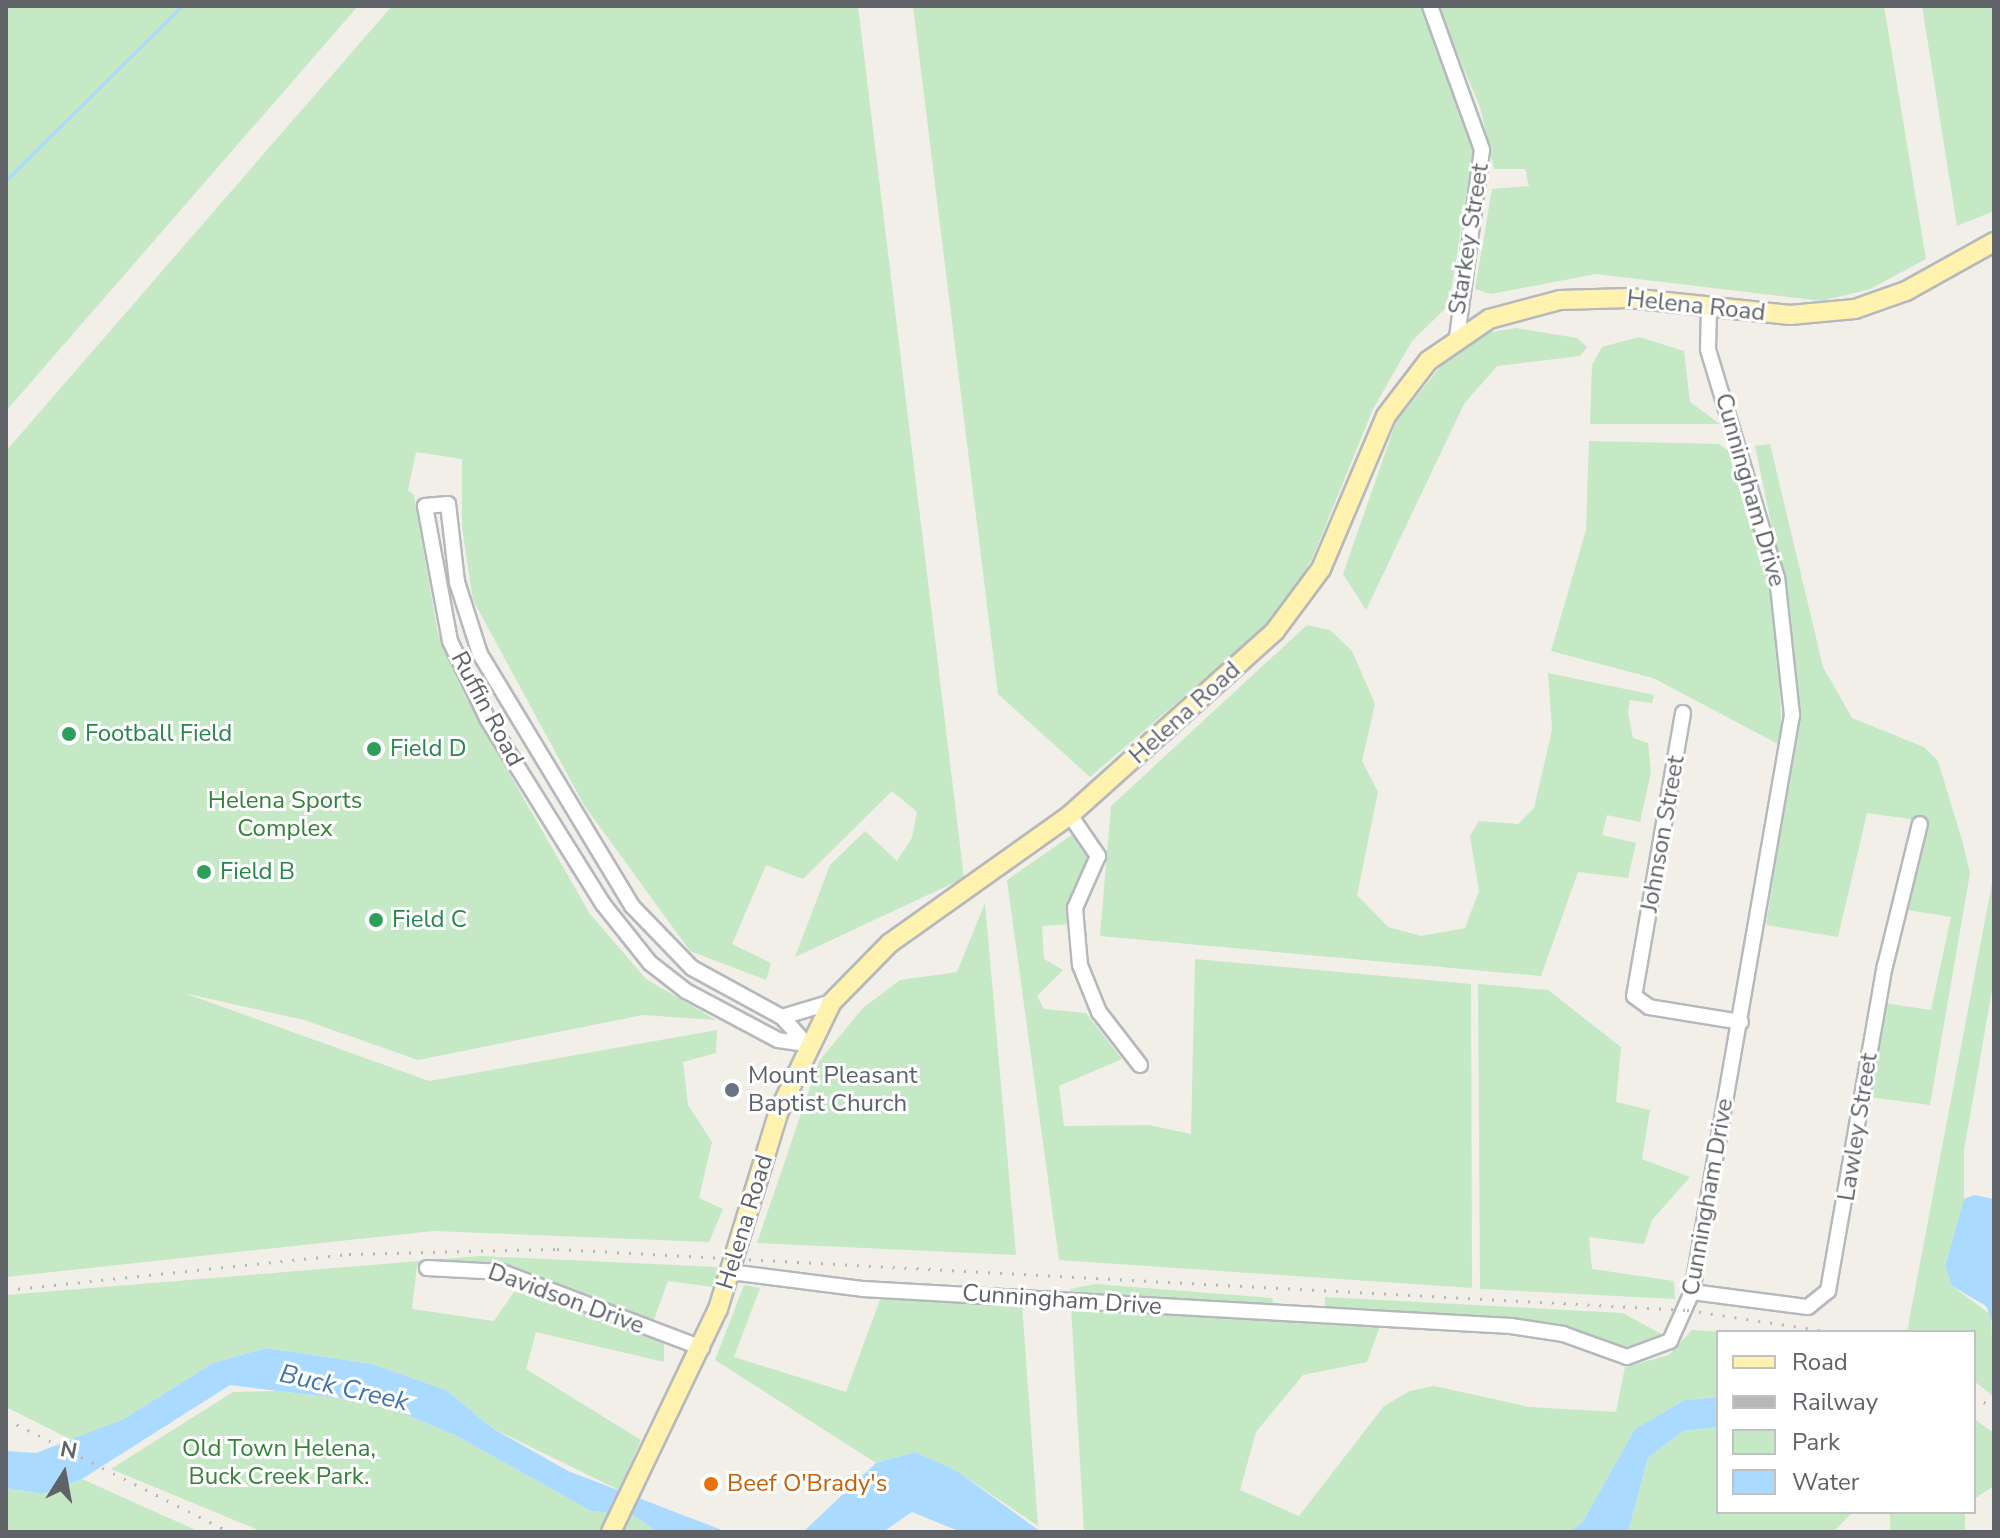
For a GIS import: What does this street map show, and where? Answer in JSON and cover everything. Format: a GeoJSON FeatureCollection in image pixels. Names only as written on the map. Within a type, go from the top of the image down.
{"type":"FeatureCollection","features":[{"type":"Feature","properties":{"kind":"main road","name":"Helena Road"},"geometry":{"type":"LineString","coordinates":[[611,1532],[702,1348],[806,1044],[832,1002],[890,943],[1070,815],[1289,615],[1329,556],[1396,399],[1457,338],[1513,309],[1560,300],[1709,307],[1790,315],[1855,309],[1906,291],[1994,242]]}},
{"type":"Feature","properties":{"kind":"street","name":"Starkey Street"},"geometry":{"type":"LineString","coordinates":[[1430,6],[1482,150],[1457,338]]}},
{"type":"Feature","properties":{"kind":"street","name":"Cunningham Drive"},"geometry":{"type":"LineString","coordinates":[[730,1272],[863,1289],[1519,1326],[1627,1357],[1670,1341],[1692,1292],[1790,746],[1792,685],[1765,526],[1708,349],[1709,307]]}},
{"type":"Feature","properties":{"kind":"street","name":"Ruffin Road"},"geometry":{"type":"LineString","coordinates":[[448,504],[457,582],[480,654],[632,906],[692,968],[782,1017],[806,1044],[778,1040],[686,991],[622,931],[462,671],[432,577],[425,506],[448,504]]}},
{"type":"Feature","properties":{"kind":"street","name":"Johnson Street"},"geometry":{"type":"LineString","coordinates":[[1683,713],[1634,996],[1641,1005],[1741,1022]]}},
{"type":"Feature","properties":{"kind":"street"},"geometry":{"type":"LineString","coordinates":[[1070,815],[1098,856],[1075,908],[1080,965],[1099,1012],[1140,1065]]}},
{"type":"Feature","properties":{"kind":"street","name":"Lawley Street"},"geometry":{"type":"LineString","coordinates":[[1692,1292],[1808,1307],[1828,1291],[1885,966],[1920,824]]}},
{"type":"Feature","properties":{"kind":"street"},"geometry":{"type":"LineString","coordinates":[[782,1017],[832,1002]]}},
{"type":"Feature","properties":{"kind":"street","name":"Davidson Drive"},"geometry":{"type":"LineString","coordinates":[[427,1268],[502,1272],[702,1348]]}},
{"type":"Feature","properties":{"kind":"green space"},"geometry":{"type":"Polygon","coordinates":[[[6,6],[358,6],[6,411],[6,6]]]}},
{"type":"Feature","properties":{"kind":"green space","name":"Helena Sports Complex"},"geometry":{"type":"Polygon","coordinates":[[[392,6],[858,6],[964,878],[795,957],[830,865],[865,831],[897,861],[912,838],[917,812],[892,791],[803,879],[766,865],[732,944],[771,963],[766,980],[690,951],[584,805],[473,600],[462,527],[462,459],[416,452],[408,490],[414,495],[438,634],[466,698],[590,914],[646,979],[716,1020],[643,1015],[418,1060],[304,1020],[184,993],[429,1081],[717,1030],[716,1053],[683,1062],[688,1105],[712,1142],[699,1198],[723,1209],[709,1242],[433,1231],[6,1277],[6,451],[392,6]]]}},
{"type":"Feature","properties":{"kind":"green space"},"geometry":{"type":"Polygon","coordinates":[[[913,6],[1424,6],[1474,147],[1449,305],[1412,341],[1373,409],[1312,559],[1280,614],[1090,777],[998,694],[913,6]]]}},
{"type":"Feature","properties":{"kind":"green space"},"geometry":{"type":"Polygon","coordinates":[[[1437,6],[1884,6],[1926,259],[1870,289],[1822,301],[1596,274],[1491,294],[1475,289],[1492,189],[1529,186],[1525,169],[1494,169],[1480,107],[1437,6]]]}},
{"type":"Feature","properties":{"kind":"green space"},"geometry":{"type":"Polygon","coordinates":[[[1922,6],[1994,6],[1994,211],[1957,226],[1922,6]]]}},
{"type":"Feature","properties":{"kind":"green space"},"geometry":{"type":"Polygon","coordinates":[[[1516,328],[1577,338],[1587,347],[1580,356],[1497,366],[1464,404],[1366,610],[1343,574],[1396,422],[1450,355],[1485,333],[1516,328]]]}},
{"type":"Feature","properties":{"kind":"green space"},"geometry":{"type":"Polygon","coordinates":[[[1639,337],[1684,351],[1690,402],[1720,424],[1590,424],[1592,365],[1602,347],[1639,337]]]}},
{"type":"Feature","properties":{"kind":"green space"},"geometry":{"type":"Polygon","coordinates":[[[1589,441],[1719,444],[1731,453],[1755,514],[1777,607],[1782,746],[1653,678],[1551,651],[1586,530],[1589,441]]]}},
{"type":"Feature","properties":{"kind":"green space"},"geometry":{"type":"Polygon","coordinates":[[[1770,444],[1823,667],[1852,718],[1924,747],[1938,761],[1970,873],[1930,1105],[1869,1097],[1884,1003],[1931,1010],[1951,917],[1908,910],[1924,821],[1867,813],[1838,937],[1766,925],[1799,715],[1788,604],[1755,446],[1770,444]]]}},
{"type":"Feature","properties":{"kind":"green space"},"geometry":{"type":"Polygon","coordinates":[[[1307,625],[1330,630],[1352,651],[1375,704],[1362,761],[1378,792],[1357,895],[1388,927],[1421,936],[1465,928],[1479,891],[1470,836],[1479,821],[1518,824],[1534,808],[1552,730],[1548,673],[1654,695],[1652,703],[1630,700],[1628,712],[1633,738],[1648,743],[1651,772],[1640,822],[1607,815],[1602,835],[1636,843],[1628,878],[1578,872],[1541,976],[1100,936],[1111,806],[1307,625]]]}},
{"type":"Feature","properties":{"kind":"green space"},"geometry":{"type":"Polygon","coordinates":[[[1076,832],[1092,858],[1072,896],[1071,924],[1042,926],[1044,959],[1063,970],[1037,996],[1044,1009],[1086,1013],[1122,1059],[1059,1086],[1064,1126],[1149,1125],[1191,1134],[1195,959],[1471,984],[1472,1288],[1059,1260],[1007,880],[1076,832]]]}},
{"type":"Feature","properties":{"kind":"green space"},"geometry":{"type":"Polygon","coordinates":[[[1993,878],[1994,979],[1964,1150],[1964,1199],[1945,1266],[1952,1286],[1991,1315],[1994,1397],[1976,1383],[1976,1330],[1907,1330],[1993,878]]]}},
{"type":"Feature","properties":{"kind":"green space"},"geometry":{"type":"Polygon","coordinates":[[[985,903],[1016,1255],[757,1243],[819,1061],[863,1008],[900,980],[957,972],[985,903]]]}},
{"type":"Feature","properties":{"kind":"green space"},"geometry":{"type":"Polygon","coordinates":[[[1478,984],[1548,990],[1621,1047],[1616,1102],[1650,1110],[1642,1159],[1690,1177],[1652,1220],[1644,1244],[1589,1237],[1592,1269],[1674,1281],[1675,1299],[1480,1289],[1478,984]]]}},
{"type":"Feature","properties":{"kind":"green space"},"geometry":{"type":"Polygon","coordinates":[[[480,1256],[719,1267],[713,1287],[668,1281],[653,1322],[479,1263],[417,1266],[412,1309],[494,1321],[514,1292],[544,1292],[664,1341],[664,1362],[536,1332],[526,1369],[641,1440],[619,1490],[492,1428],[446,1390],[372,1364],[266,1348],[213,1363],[124,1419],[72,1440],[6,1407],[6,1295],[480,1256]]]}},
{"type":"Feature","properties":{"kind":"green space"},"geometry":{"type":"Polygon","coordinates":[[[1095,1284],[1272,1298],[1275,1307],[1071,1296],[1070,1289],[1095,1284]]]}},
{"type":"Feature","properties":{"kind":"green space"},"geometry":{"type":"Polygon","coordinates":[[[744,1285],[760,1288],[734,1357],[846,1392],[881,1297],[1022,1304],[1038,1526],[957,1471],[915,1452],[876,1463],[715,1360],[744,1285]]]}},
{"type":"Feature","properties":{"kind":"green space"},"geometry":{"type":"Polygon","coordinates":[[[1325,1297],[1623,1313],[1663,1335],[1624,1351],[1528,1321],[1325,1308],[1325,1297]]]}},
{"type":"Feature","properties":{"kind":"green space"},"geometry":{"type":"Polygon","coordinates":[[[1071,1306],[1381,1323],[1367,1362],[1303,1375],[1256,1432],[1240,1490],[1299,1516],[1384,1406],[1410,1391],[1434,1386],[1529,1407],[1616,1412],[1625,1367],[1669,1355],[1692,1330],[1716,1332],[1716,1397],[1685,1400],[1635,1429],[1582,1523],[1567,1532],[1084,1532],[1071,1306]]]}},
{"type":"Feature","properties":{"kind":"green space","name":"Old Town Helena, Buck Creek Park."},"geometry":{"type":"Polygon","coordinates":[[[278,1391],[377,1403],[455,1435],[591,1511],[633,1515],[657,1532],[263,1532],[111,1469],[233,1392],[278,1391]]]}},
{"type":"Feature","properties":{"kind":"green space"},"geometry":{"type":"Polygon","coordinates":[[[1976,1420],[1994,1433],[1994,1486],[1976,1498],[1976,1420]]]}},
{"type":"Feature","properties":{"kind":"green space"},"geometry":{"type":"Polygon","coordinates":[[[1716,1427],[1716,1514],[1851,1514],[1833,1532],[1628,1532],[1648,1458],[1683,1431],[1716,1427]]]}},
{"type":"Feature","properties":{"kind":"green space"},"geometry":{"type":"Polygon","coordinates":[[[82,1479],[200,1532],[6,1532],[6,1488],[43,1494],[82,1479]]]}},
{"type":"Feature","properties":{"kind":"green space"},"geometry":{"type":"Polygon","coordinates":[[[1890,1514],[1965,1514],[1965,1532],[1890,1532],[1890,1514]]]}},
{"type":"Feature","properties":{"kind":"water"},"geometry":{"type":"Polygon","coordinates":[[[1974,1195],[1994,1199],[1994,1327],[1986,1306],[1952,1286],[1945,1266],[1964,1199],[1974,1195]]]}},
{"type":"Feature","properties":{"kind":"water","name":"Buck Creek"},"geometry":{"type":"Polygon","coordinates":[[[266,1348],[372,1364],[446,1390],[492,1428],[568,1471],[727,1532],[657,1532],[633,1515],[591,1511],[455,1435],[377,1403],[230,1385],[82,1479],[43,1494],[6,1488],[6,1451],[36,1453],[124,1419],[213,1363],[266,1348]]]}},
{"type":"Feature","properties":{"kind":"water"},"geometry":{"type":"Polygon","coordinates":[[[1716,1397],[1716,1427],[1683,1431],[1648,1458],[1628,1532],[1567,1532],[1582,1523],[1635,1429],[1685,1400],[1716,1397]]]}},
{"type":"Feature","properties":{"kind":"water"},"geometry":{"type":"Polygon","coordinates":[[[915,1452],[957,1471],[1041,1532],[961,1532],[912,1512],[883,1532],[803,1532],[876,1463],[915,1452]]]}},
{"type":"Feature","properties":{"kind":"waterway"},"geometry":{"type":"LineString","coordinates":[[6,180],[182,6]]}},
{"type":"Feature","properties":{"kind":"railway"},"geometry":{"type":"LineString","coordinates":[[6,1290],[349,1254],[557,1249],[1687,1310],[1820,1330]]}},
{"type":"Feature","properties":{"kind":"railway"},"geometry":{"type":"LineString","coordinates":[[1976,1396],[1994,1409]]}},
{"type":"Feature","properties":{"kind":"railway"},"geometry":{"type":"LineString","coordinates":[[6,1419],[230,1532]]}},
{"type":"Feature","properties":{"kind":"place","name":"Football Field"},"geometry":{"type":"Point","coordinates":[69,734]}},
{"type":"Feature","properties":{"kind":"place","name":"Field D"},"geometry":{"type":"Point","coordinates":[374,749]}},
{"type":"Feature","properties":{"kind":"place","name":"Field B"},"geometry":{"type":"Point","coordinates":[204,872]}},
{"type":"Feature","properties":{"kind":"place","name":"Field C"},"geometry":{"type":"Point","coordinates":[376,920]}},
{"type":"Feature","properties":{"kind":"place","name":"Mount Pleasant Baptist Church"},"geometry":{"type":"Point","coordinates":[732,1090]}},
{"type":"Feature","properties":{"kind":"place","name":"Beef O'Brady's"},"geometry":{"type":"Point","coordinates":[711,1484]}}]}
